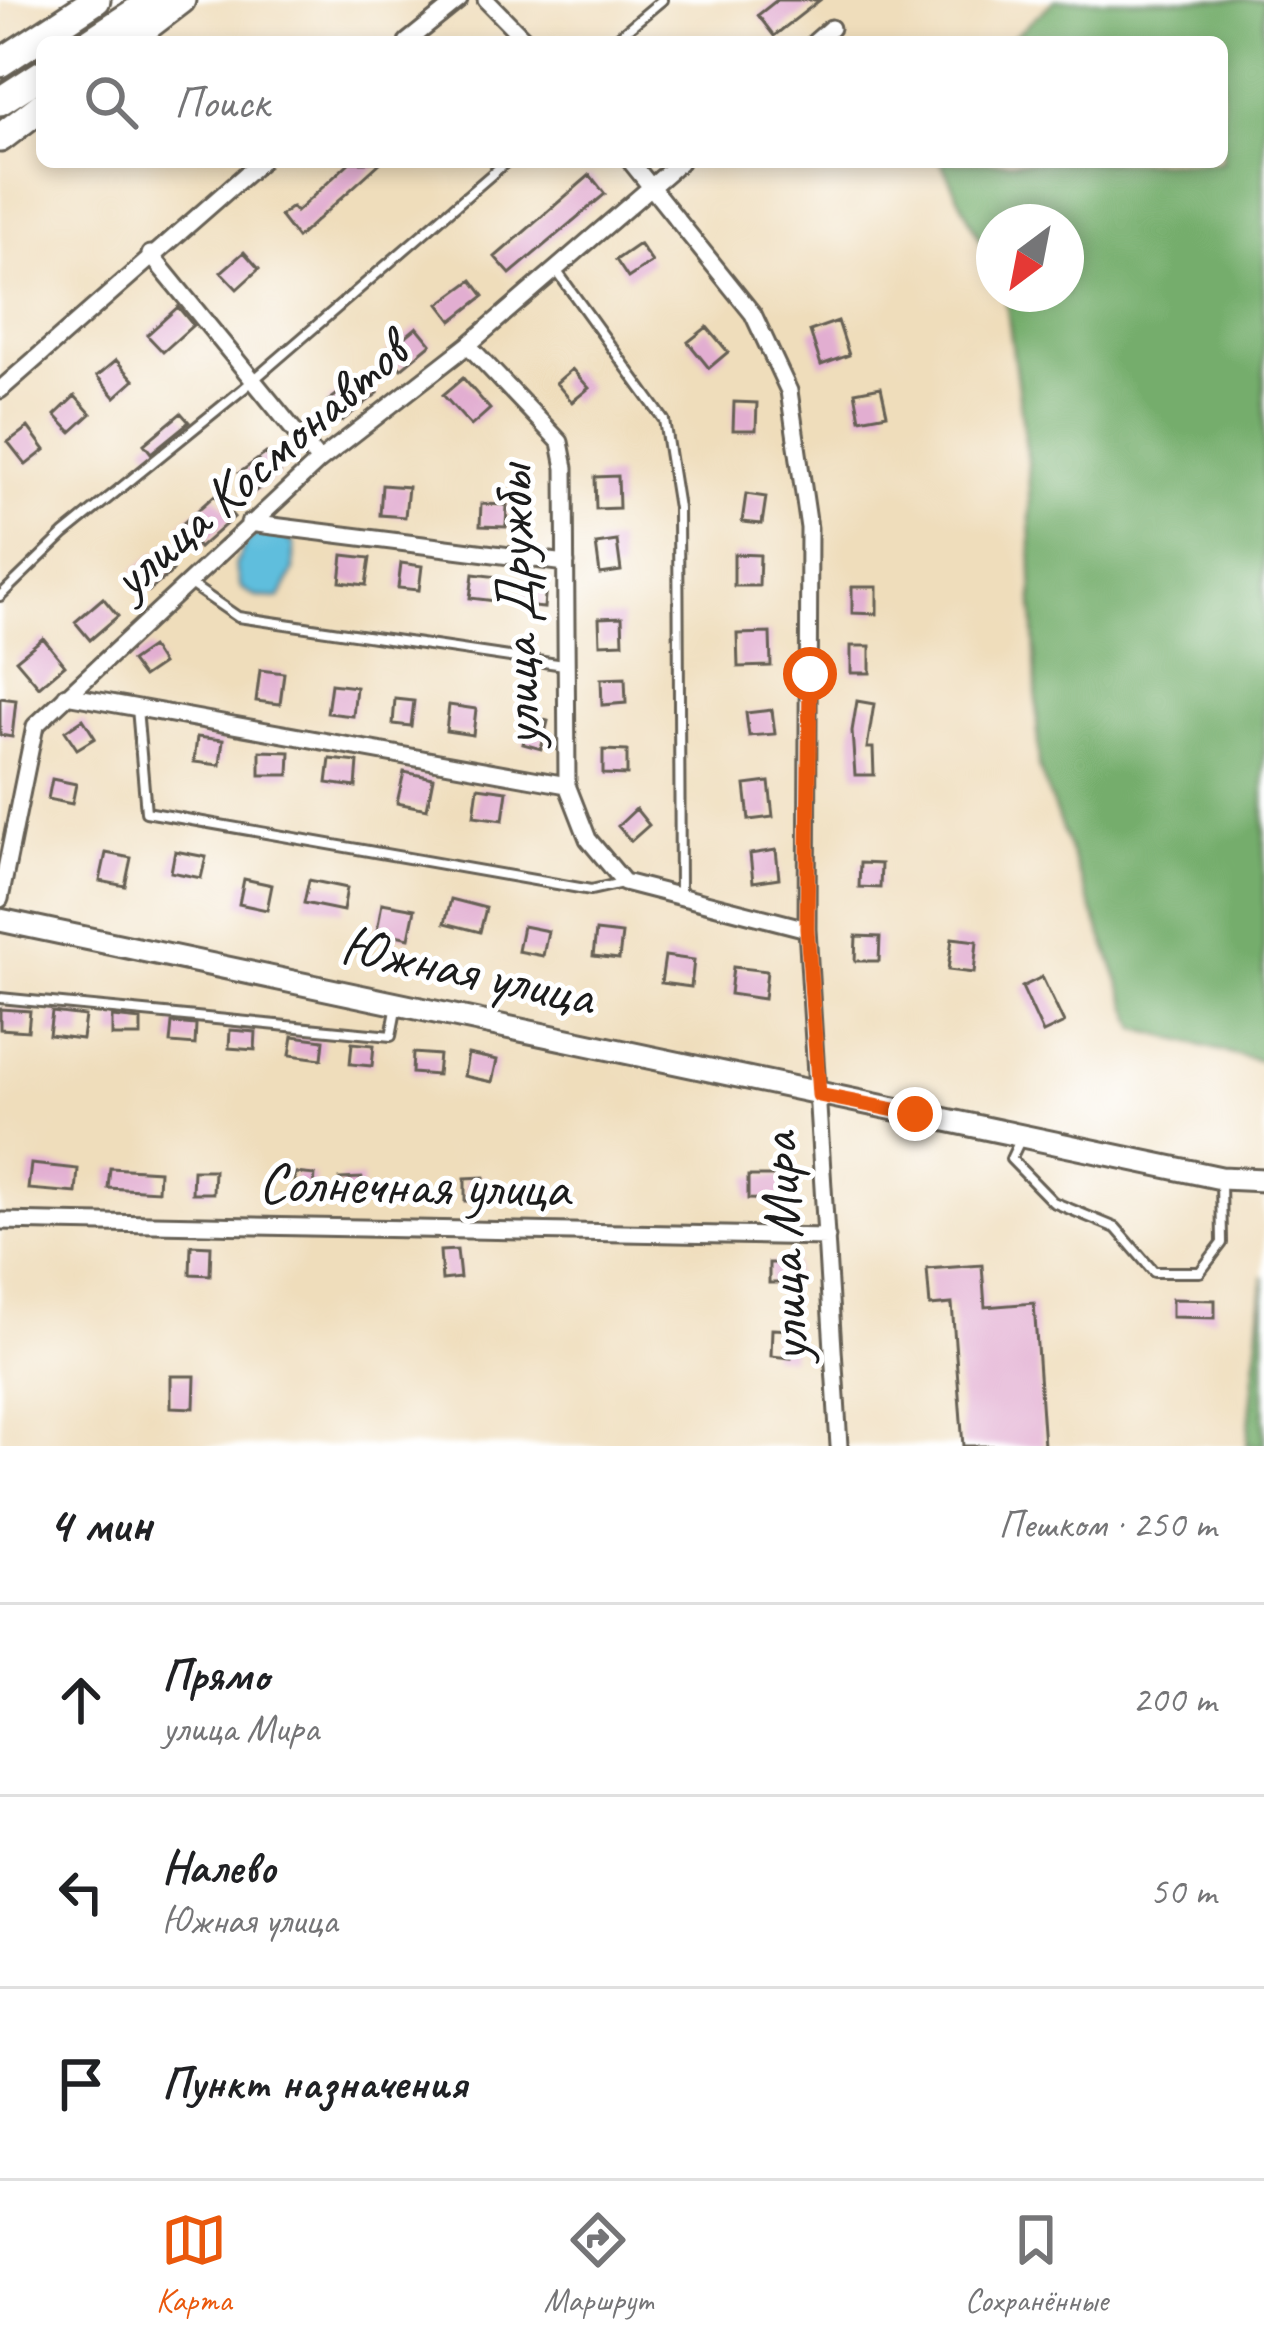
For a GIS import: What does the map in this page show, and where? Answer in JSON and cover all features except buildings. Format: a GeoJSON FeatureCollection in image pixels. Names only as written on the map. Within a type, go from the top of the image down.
{"type":"FeatureCollection","features":[{"type":"Feature","properties":{"kind":"highway"},"geometry":{"type":"LineString","coordinates":[[42,36],[96,0]]}},
{"type":"Feature","properties":{"kind":"highway"},"geometry":{"type":"LineString","coordinates":[[99,36],[154,0]]}},
{"type":"Feature","properties":{"kind":"highway"},"geometry":{"type":"LineString","coordinates":[[134,36],[181,0]]}},
{"type":"Feature","properties":{"kind":"highway"},"geometry":{"type":"LineString","coordinates":[[0,64],[36,40]]}},
{"type":"Feature","properties":{"kind":"highway"},"geometry":{"type":"LineString","coordinates":[[0,101],[36,78]]}},
{"type":"Feature","properties":{"kind":"highway"},"geometry":{"type":"LineString","coordinates":[[0,138],[36,111]]}},
{"type":"Feature","properties":{"kind":"main road","name":"Южная улица"},"geometry":{"type":"LineString","coordinates":[[0,920],[1221,1178],[1264,1180]]}},
{"type":"Feature","properties":{"kind":"street"},"geometry":{"type":"LineString","coordinates":[[414,36],[459,0]]}},
{"type":"Feature","properties":{"kind":"street"},"geometry":{"type":"LineString","coordinates":[[486,0],[521,36]]}},
{"type":"Feature","properties":{"kind":"street"},"geometry":{"type":"LineString","coordinates":[[822,36],[832,28]]}},
{"type":"Feature","properties":{"kind":"street"},"geometry":{"type":"LineString","coordinates":[[0,390],[253,168]]}},
{"type":"Feature","properties":{"kind":"street","name":"улица Мира"},"geometry":{"type":"LineString","coordinates":[[636,168],[753,314],[789,391],[809,528],[807,929],[838,1446]]}},
{"type":"Feature","properties":{"kind":"street","name":"улица Космонавтов"},"geometry":{"type":"LineString","coordinates":[[0,899],[34,726],[320,461],[469,345],[673,168]]}},
{"type":"Feature","properties":{"kind":"street"},"geometry":{"type":"LineString","coordinates":[[150,254],[320,461]]}},
{"type":"Feature","properties":{"kind":"street","name":"улица Дружбы"},"geometry":{"type":"LineString","coordinates":[[469,345],[560,442],[567,785],[588,839],[624,882]]}},
{"type":"Feature","properties":{"kind":"street"},"geometry":{"type":"LineString","coordinates":[[249,523],[566,562]]}},
{"type":"Feature","properties":{"kind":"street"},"geometry":{"type":"LineString","coordinates":[[66,695],[567,785]]}},
{"type":"Feature","properties":{"kind":"street"},"geometry":{"type":"LineString","coordinates":[[624,882],[807,929]]}},
{"type":"Feature","properties":{"kind":"street","name":"Солнечная улица"},"geometry":{"type":"LineString","coordinates":[[0,1221],[827,1237]]}},
{"type":"Feature","properties":{"kind":"lane"},"geometry":{"type":"LineString","coordinates":[[619,36],[662,0]]}},
{"type":"Feature","properties":{"kind":"lane"},"geometry":{"type":"LineString","coordinates":[[0,596],[64,534],[499,168]]}},
{"type":"Feature","properties":{"kind":"lane"},"geometry":{"type":"LineString","coordinates":[[556,270],[664,421],[678,508],[680,897]]}},
{"type":"Feature","properties":{"kind":"lane"},"geometry":{"type":"LineString","coordinates":[[186,581],[238,617],[565,665]]}},
{"type":"Feature","properties":{"kind":"lane"},"geometry":{"type":"LineString","coordinates":[[136,708],[146,812],[591,890],[624,882]]}},
{"type":"Feature","properties":{"kind":"lane"},"geometry":{"type":"LineString","coordinates":[[0,998],[391,1036],[397,1003]]}},
{"type":"Feature","properties":{"kind":"lane"},"geometry":{"type":"LineString","coordinates":[[1022,1136],[1011,1160],[1042,1194],[1116,1228],[1154,1272],[1200,1272],[1222,1243],[1221,1178]]}},
{"type":"Feature","properties":{"kind":"green space"},"geometry":{"type":"Polygon","coordinates":[[[1055,0],[1264,0],[1264,1062],[1137,1029],[1039,768],[1028,461],[1007,312],[1084,312],[1084,204],[976,204],[976,233],[944,168],[1228,168],[1228,36],[1015,36],[1055,0]]]}},
{"type":"Feature","properties":{"kind":"green space"},"geometry":{"type":"Polygon","coordinates":[[[1264,1276],[1264,1446],[1247,1446],[1264,1276]]]}},
{"type":"Feature","properties":{"kind":"water"},"geometry":{"type":"Polygon","coordinates":[[[272,526],[294,544],[294,571],[280,598],[256,597],[241,588],[235,565],[247,541],[272,526]]]}},
{"type":"Feature","properties":{"kind":"route"},"geometry":{"type":"LineString","coordinates":[[810,674],[812,879],[807,929],[819,1095],[915,1114]]}}]}
